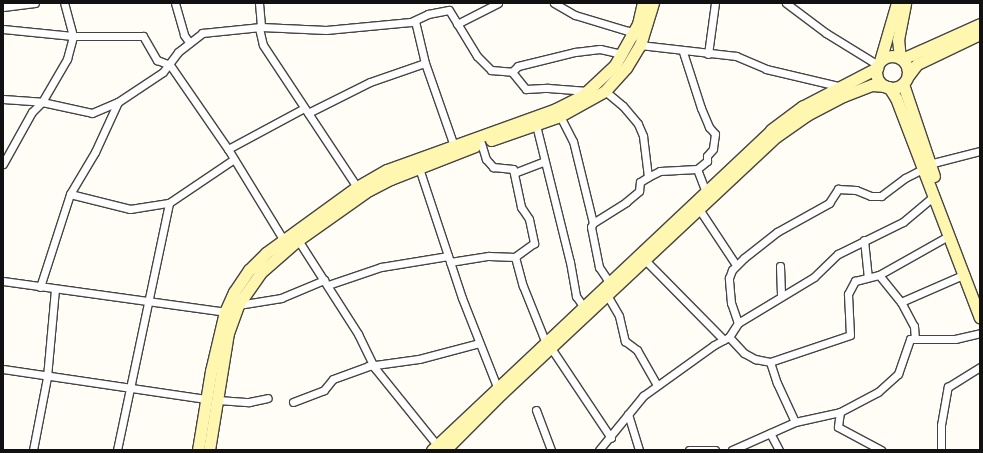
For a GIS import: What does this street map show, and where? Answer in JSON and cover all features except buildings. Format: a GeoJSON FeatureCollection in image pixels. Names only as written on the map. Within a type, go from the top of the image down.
{"type":"FeatureCollection","features":[{"type":"Feature","properties":{"kind":"main road"},"geometry":{"type":"LineString","coordinates":[[198,450],[206,399],[225,312],[234,292],[249,270],[283,239],[358,187],[387,170],[556,109],[588,91],[605,77],[622,54],[636,41],[643,3]]}},
{"type":"Feature","properties":{"kind":"main road"},"geometry":{"type":"LineString","coordinates":[[209,450],[228,332],[238,305],[260,273],[298,240],[369,190],[481,143],[560,116],[605,91],[626,68],[653,3]]}},
{"type":"Feature","properties":{"kind":"main road"},"geometry":{"type":"LineString","coordinates":[[897,3],[878,65],[879,80],[887,86],[926,166],[980,298]]}},
{"type":"Feature","properties":{"kind":"main road"},"geometry":{"type":"LineString","coordinates":[[905,3],[898,40],[901,58],[908,66],[905,80],[934,196],[965,274],[980,318]]}},
{"type":"Feature","properties":{"kind":"main road"},"geometry":{"type":"LineString","coordinates":[[438,448],[548,345],[583,306],[771,130],[802,107],[878,65],[889,56],[901,58],[980,24]]}},
{"type":"Feature","properties":{"kind":"main road"},"geometry":{"type":"LineString","coordinates":[[438,448],[497,387],[607,295],[777,136],[806,115],[843,96],[872,85],[887,86],[905,80],[917,64],[979,37]]}},
{"type":"Feature","properties":{"kind":"street"},"geometry":{"type":"LineString","coordinates":[[3,8],[35,3]]}},
{"type":"Feature","properties":{"kind":"street"},"geometry":{"type":"LineString","coordinates":[[3,164],[32,112],[42,102],[67,59],[73,36],[64,3]]}},
{"type":"Feature","properties":{"kind":"street"},"geometry":{"type":"LineString","coordinates":[[176,3],[184,35],[189,42]]}},
{"type":"Feature","properties":{"kind":"street"},"geometry":{"type":"LineString","coordinates":[[259,3],[260,28],[263,45],[358,187]]}},
{"type":"Feature","properties":{"kind":"street"},"geometry":{"type":"LineString","coordinates":[[457,24],[498,3]]}},
{"type":"Feature","properties":{"kind":"street"},"geometry":{"type":"LineString","coordinates":[[554,3],[575,15],[628,31],[636,41],[683,52],[736,56],[766,69],[838,86]]}},
{"type":"Feature","properties":{"kind":"street"},"geometry":{"type":"LineString","coordinates":[[708,54],[715,3]]}},
{"type":"Feature","properties":{"kind":"street"},"geometry":{"type":"LineString","coordinates":[[786,3],[826,33],[878,65]]}},
{"type":"Feature","properties":{"kind":"street"},"geometry":{"type":"LineString","coordinates":[[3,99],[42,102],[92,113],[118,102],[170,65],[178,52],[202,33],[260,28],[326,30],[415,21],[428,14],[449,10],[477,56],[487,66],[498,72],[512,72],[518,66],[575,52],[600,49],[622,54]]}},
{"type":"Feature","properties":{"kind":"street"},"geometry":{"type":"LineString","coordinates":[[415,21],[425,63],[454,146]]}},
{"type":"Feature","properties":{"kind":"street"},"geometry":{"type":"LineString","coordinates":[[3,29],[73,36],[141,35],[157,60],[170,65],[228,149],[283,239]]}},
{"type":"Feature","properties":{"kind":"street"},"geometry":{"type":"LineString","coordinates":[[593,223],[639,191],[640,182],[648,177],[660,171],[697,169],[707,161],[707,156],[713,149],[715,134],[709,127],[700,108],[683,52]]}},
{"type":"Feature","properties":{"kind":"street"},"geometry":{"type":"LineString","coordinates":[[228,149],[370,82],[425,63]]}},
{"type":"Feature","properties":{"kind":"street"},"geometry":{"type":"LineString","coordinates":[[512,72],[526,89],[548,88],[588,91]]}},
{"type":"Feature","properties":{"kind":"street"},"geometry":{"type":"LineString","coordinates":[[605,91],[623,106],[638,124],[643,136],[648,177]]}},
{"type":"Feature","properties":{"kind":"street"},"geometry":{"type":"LineString","coordinates":[[40,287],[70,194],[95,152],[118,102]]}},
{"type":"Feature","properties":{"kind":"street"},"geometry":{"type":"LineString","coordinates":[[560,116],[573,141],[593,223],[591,227],[599,267],[609,282]]}},
{"type":"Feature","properties":{"kind":"street"},"geometry":{"type":"LineString","coordinates":[[536,125],[543,162],[570,262],[576,296],[583,306]]}},
{"type":"Feature","properties":{"kind":"street"},"geometry":{"type":"LineString","coordinates":[[238,305],[281,298],[326,282],[381,267],[489,256],[515,257],[534,242],[529,219],[521,207],[514,173],[511,168],[493,167],[486,159],[481,143]]}},
{"type":"Feature","properties":{"kind":"street"},"geometry":{"type":"LineString","coordinates":[[738,323],[731,303],[729,278],[736,265],[778,232],[829,203],[838,189],[856,190],[871,196],[881,196],[905,178],[926,166],[980,151]]}},
{"type":"Feature","properties":{"kind":"street"},"geometry":{"type":"LineString","coordinates":[[70,194],[130,210],[169,203],[234,159]]}},
{"type":"Feature","properties":{"kind":"street"},"geometry":{"type":"LineString","coordinates":[[514,173],[543,162]]}},
{"type":"Feature","properties":{"kind":"street"},"geometry":{"type":"LineString","coordinates":[[419,168],[449,259],[479,343],[497,387]]}},
{"type":"Feature","properties":{"kind":"street"},"geometry":{"type":"LineString","coordinates":[[697,169],[706,192]]}},
{"type":"Feature","properties":{"kind":"street"},"geometry":{"type":"LineString","coordinates":[[599,450],[611,438],[616,426],[657,385],[726,338],[738,323],[814,277],[838,254],[903,222],[934,196]]}},
{"type":"Feature","properties":{"kind":"street"},"geometry":{"type":"LineString","coordinates":[[117,450],[146,302],[169,203]]}},
{"type":"Feature","properties":{"kind":"street"},"geometry":{"type":"LineString","coordinates":[[699,209],[736,265]]}},
{"type":"Feature","properties":{"kind":"street"},"geometry":{"type":"LineString","coordinates":[[645,260],[726,338],[744,353],[755,359],[770,362],[850,335],[848,294],[855,281],[879,275],[950,235]]}},
{"type":"Feature","properties":{"kind":"street"},"geometry":{"type":"LineString","coordinates":[[298,240],[326,282],[374,367],[438,448]]}},
{"type":"Feature","properties":{"kind":"street"},"geometry":{"type":"LineString","coordinates":[[864,240],[868,277]]}},
{"type":"Feature","properties":{"kind":"street"},"geometry":{"type":"LineString","coordinates":[[515,257],[525,294],[548,345],[611,438]]}},
{"type":"Feature","properties":{"kind":"street"},"geometry":{"type":"LineString","coordinates":[[780,266],[781,296]]}},
{"type":"Feature","properties":{"kind":"street"},"geometry":{"type":"LineString","coordinates":[[901,302],[965,274]]}},
{"type":"Feature","properties":{"kind":"street"},"geometry":{"type":"LineString","coordinates":[[879,275],[901,302],[914,326],[914,339]]}},
{"type":"Feature","properties":{"kind":"street"},"geometry":{"type":"LineString","coordinates":[[3,281],[225,312]]}},
{"type":"Feature","properties":{"kind":"street"},"geometry":{"type":"LineString","coordinates":[[33,450],[47,377],[55,289]]}},
{"type":"Feature","properties":{"kind":"street"},"geometry":{"type":"LineString","coordinates":[[607,295],[619,316],[624,341],[644,359],[657,385]]}},
{"type":"Feature","properties":{"kind":"street"},"geometry":{"type":"LineString","coordinates":[[732,450],[796,422],[840,412],[878,392],[898,374],[910,339],[955,339],[980,333]]}},
{"type":"Feature","properties":{"kind":"street"},"geometry":{"type":"LineString","coordinates":[[293,402],[324,390],[333,380],[368,366],[374,367],[419,359],[479,343]]}},
{"type":"Feature","properties":{"kind":"street"},"geometry":{"type":"LineString","coordinates":[[770,362],[777,383],[796,422]]}},
{"type":"Feature","properties":{"kind":"street"},"geometry":{"type":"LineString","coordinates":[[941,450],[941,425],[948,387],[980,367]]}},
{"type":"Feature","properties":{"kind":"street"},"geometry":{"type":"LineString","coordinates":[[3,369],[47,377],[206,399]]}},
{"type":"Feature","properties":{"kind":"street"},"geometry":{"type":"LineString","coordinates":[[218,400],[249,402],[268,398]]}},
{"type":"Feature","properties":{"kind":"street"},"geometry":{"type":"LineString","coordinates":[[536,410],[551,450]]}},
{"type":"Feature","properties":{"kind":"street"},"geometry":{"type":"LineString","coordinates":[[840,412],[838,427],[881,450]]}},
{"type":"Feature","properties":{"kind":"street"},"geometry":{"type":"LineString","coordinates":[[628,414],[639,450]]}},
{"type":"Feature","properties":{"kind":"street"},"geometry":{"type":"LineString","coordinates":[[770,433],[779,450]]}},
{"type":"Feature","properties":{"kind":"street"},"geometry":{"type":"LineString","coordinates":[[689,450],[715,450]]}}]}
